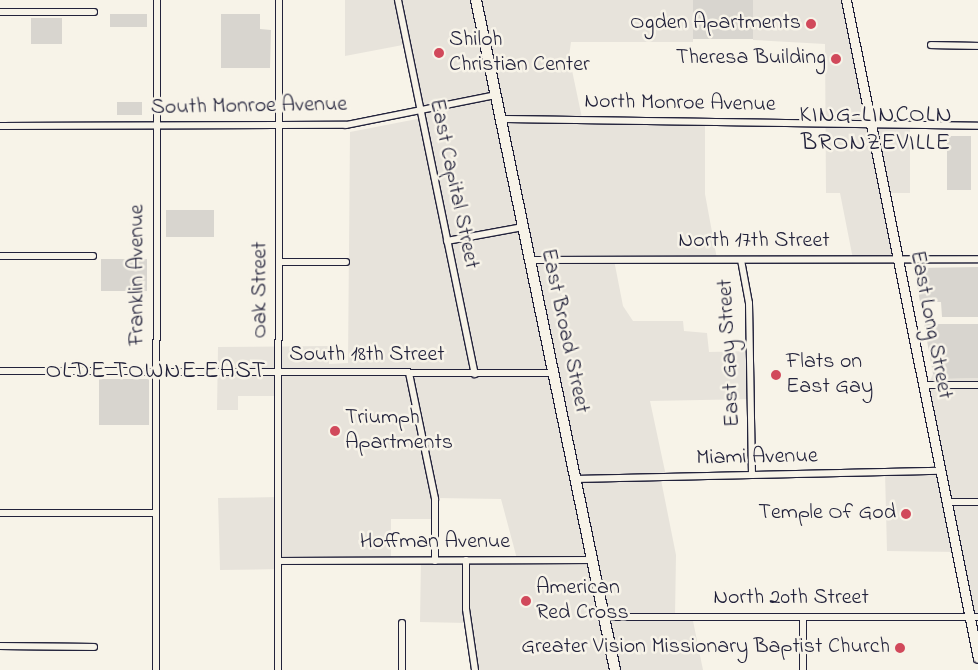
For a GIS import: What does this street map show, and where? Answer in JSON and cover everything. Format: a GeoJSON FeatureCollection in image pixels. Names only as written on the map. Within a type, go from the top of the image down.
{"type":"FeatureCollection","features":[{"type":"Feature","properties":{"kind":"main road","name":"East Broad Street"},"geometry":{"type":"LineString","coordinates":[[476,0],[615,670]]}},
{"type":"Feature","properties":{"kind":"street","name":"Franklin Avenue"},"geometry":{"type":"LineString","coordinates":[[156,670],[157,0]]}},
{"type":"Feature","properties":{"kind":"street","name":"Oak Street"},"geometry":{"type":"LineString","coordinates":[[278,670],[279,0]]}},
{"type":"Feature","properties":{"kind":"street","name":"East Capital Street"},"geometry":{"type":"LineString","coordinates":[[398,0],[475,374]]}},
{"type":"Feature","properties":{"kind":"street","name":"East Long Street"},"geometry":{"type":"LineString","coordinates":[[846,0],[940,471],[974,617],[978,658]]}},
{"type":"Feature","properties":{"kind":"street"},"geometry":{"type":"LineString","coordinates":[[0,12],[94,12]]}},
{"type":"Feature","properties":{"kind":"street"},"geometry":{"type":"LineString","coordinates":[[931,45],[978,46]]}},
{"type":"Feature","properties":{"kind":"street","name":"South Monroe Avenue"},"geometry":{"type":"LineString","coordinates":[[0,126],[346,125],[496,95]]}},
{"type":"Feature","properties":{"kind":"street","name":"North Monroe Avenue"},"geometry":{"type":"LineString","coordinates":[[500,119],[978,126]]}},
{"type":"Feature","properties":{"kind":"street"},"geometry":{"type":"LineString","coordinates":[[447,241],[523,227]]}},
{"type":"Feature","properties":{"kind":"street"},"geometry":{"type":"LineString","coordinates":[[0,256],[93,256]]}},
{"type":"Feature","properties":{"kind":"street","name":"North 17th Street"},"geometry":{"type":"LineString","coordinates":[[530,260],[978,259]]}},
{"type":"Feature","properties":{"kind":"street","name":"East Gay Street"},"geometry":{"type":"LineString","coordinates":[[741,260],[749,303],[752,475]]}},
{"type":"Feature","properties":{"kind":"street"},"geometry":{"type":"LineString","coordinates":[[279,262],[346,262]]}},
{"type":"Feature","properties":{"kind":"street","name":"South 18th Street"},"geometry":{"type":"LineString","coordinates":[[0,371],[553,374]]}},
{"type":"Feature","properties":{"kind":"street"},"geometry":{"type":"LineString","coordinates":[[409,373],[435,499],[435,561]]}},
{"type":"Feature","properties":{"kind":"street"},"geometry":{"type":"LineString","coordinates":[[923,385],[978,385]]}},
{"type":"Feature","properties":{"kind":"street","name":"Miami Avenue"},"geometry":{"type":"LineString","coordinates":[[575,479],[940,471]]}},
{"type":"Feature","properties":{"kind":"street"},"geometry":{"type":"LineString","coordinates":[[947,502],[978,502]]}},
{"type":"Feature","properties":{"kind":"street"},"geometry":{"type":"LineString","coordinates":[[0,512],[156,513]]}},
{"type":"Feature","properties":{"kind":"street"},"geometry":{"type":"LineString","coordinates":[[466,560],[466,609],[475,670]]}},
{"type":"Feature","properties":{"kind":"street","name":"Hoffman Avenue"},"geometry":{"type":"LineString","coordinates":[[279,561],[592,560]]}},
{"type":"Feature","properties":{"kind":"street"},"geometry":{"type":"LineString","coordinates":[[803,616],[803,670]]}},
{"type":"Feature","properties":{"kind":"street","name":"North 20th Street"},"geometry":{"type":"LineString","coordinates":[[604,617],[974,617]]}},
{"type":"Feature","properties":{"kind":"street"},"geometry":{"type":"LineString","coordinates":[[402,623],[402,670]]}},
{"type":"Feature","properties":{"kind":"street"},"geometry":{"type":"LineString","coordinates":[[0,646],[94,647]]}},
{"type":"Feature","properties":{"kind":"shaded area"},"geometry":{"type":"Polygon","coordinates":[[[345,0],[693,0],[693,42],[571,42],[569,56],[582,118],[705,121],[705,194],[717,259],[708,264],[665,264],[662,257],[614,260],[623,306],[633,321],[683,321],[684,331],[707,333],[709,352],[751,351],[752,399],[650,401],[666,476],[661,480],[676,555],[675,616],[692,616],[703,670],[476,670],[467,623],[420,622],[421,560],[517,559],[501,499],[436,498],[435,519],[391,519],[391,560],[285,562],[281,569],[220,570],[218,498],[279,497],[278,396],[238,396],[238,410],[217,410],[218,347],[329,346],[329,364],[348,363],[350,132],[417,119],[422,110],[408,44],[345,56],[345,0]]]}},
{"type":"Feature","properties":{"kind":"shaded area"},"geometry":{"type":"Polygon","coordinates":[[[693,0],[753,0],[753,39],[693,39],[693,0]]]}},
{"type":"Feature","properties":{"kind":"shaded area"},"geometry":{"type":"Polygon","coordinates":[[[753,0],[851,0],[876,118],[910,118],[910,193],[886,193],[900,259],[853,259],[840,193],[826,193],[825,44],[753,40],[753,0]]]}},
{"type":"Feature","properties":{"kind":"shaded area"},"geometry":{"type":"Polygon","coordinates":[[[110,14],[147,14],[147,27],[110,27],[110,14]]]}},
{"type":"Feature","properties":{"kind":"shaded area"},"geometry":{"type":"Polygon","coordinates":[[[221,14],[260,14],[260,29],[271,30],[270,68],[221,68],[221,14]]]}},
{"type":"Feature","properties":{"kind":"shaded area"},"geometry":{"type":"Polygon","coordinates":[[[31,18],[62,18],[62,44],[31,44],[31,18]]]}},
{"type":"Feature","properties":{"kind":"shaded area"},"geometry":{"type":"Polygon","coordinates":[[[117,102],[142,102],[142,115],[117,115],[117,102]]]}},
{"type":"Feature","properties":{"kind":"shaded area"},"geometry":{"type":"Polygon","coordinates":[[[947,136],[971,136],[971,190],[947,190],[947,136]]]}},
{"type":"Feature","properties":{"kind":"shaded area"},"geometry":{"type":"Polygon","coordinates":[[[166,210],[214,210],[214,237],[166,237],[166,210]]]}},
{"type":"Feature","properties":{"kind":"shaded area"},"geometry":{"type":"Polygon","coordinates":[[[101,259],[147,259],[147,291],[101,291],[101,259]]]}},
{"type":"Feature","properties":{"kind":"shaded area"},"geometry":{"type":"Polygon","coordinates":[[[978,267],[978,317],[942,317],[941,302],[920,302],[914,268],[978,267]]]}},
{"type":"Feature","properties":{"kind":"shaded area"},"geometry":{"type":"Polygon","coordinates":[[[924,324],[978,324],[978,378],[942,379],[933,374],[924,324]]]}},
{"type":"Feature","properties":{"kind":"shaded area"},"geometry":{"type":"Polygon","coordinates":[[[933,374],[942,379],[978,378],[978,617],[972,617],[958,552],[887,551],[885,472],[942,471],[927,387],[933,374]]]}},
{"type":"Feature","properties":{"kind":"shaded area"},"geometry":{"type":"Polygon","coordinates":[[[99,379],[149,379],[149,425],[99,425],[99,379]]]}},
{"type":"Feature","properties":{"kind":"place","name":"Ogden Apartments"},"geometry":{"type":"Point","coordinates":[811,24]}},
{"type":"Feature","properties":{"kind":"place","name":"Shiloh Christian Center"},"geometry":{"type":"Point","coordinates":[439,53]}},
{"type":"Feature","properties":{"kind":"place","name":"Theresa Building"},"geometry":{"type":"Point","coordinates":[836,59]}},
{"type":"Feature","properties":{"kind":"place","name":"Flats on East Gay"},"geometry":{"type":"Point","coordinates":[776,375]}},
{"type":"Feature","properties":{"kind":"place","name":"Triumph Apartments"},"geometry":{"type":"Point","coordinates":[335,431]}},
{"type":"Feature","properties":{"kind":"place","name":"Temple Of God"},"geometry":{"type":"Point","coordinates":[906,514]}},
{"type":"Feature","properties":{"kind":"place","name":"American Red Cross"},"geometry":{"type":"Point","coordinates":[526,601]}},
{"type":"Feature","properties":{"kind":"place","name":"Greater Vision Missionary Baptist Church"},"geometry":{"type":"Point","coordinates":[900,648]}},
{"type":"Feature","properties":{"kind":"district","name":"KING-LINCOLN BRONZEVILLE"},"geometry":{"type":"Point","coordinates":[876,130]}},
{"type":"Feature","properties":{"kind":"district","name":"OLDE TOWNE EAST"},"geometry":{"type":"Point","coordinates":[156,372]}}]}
